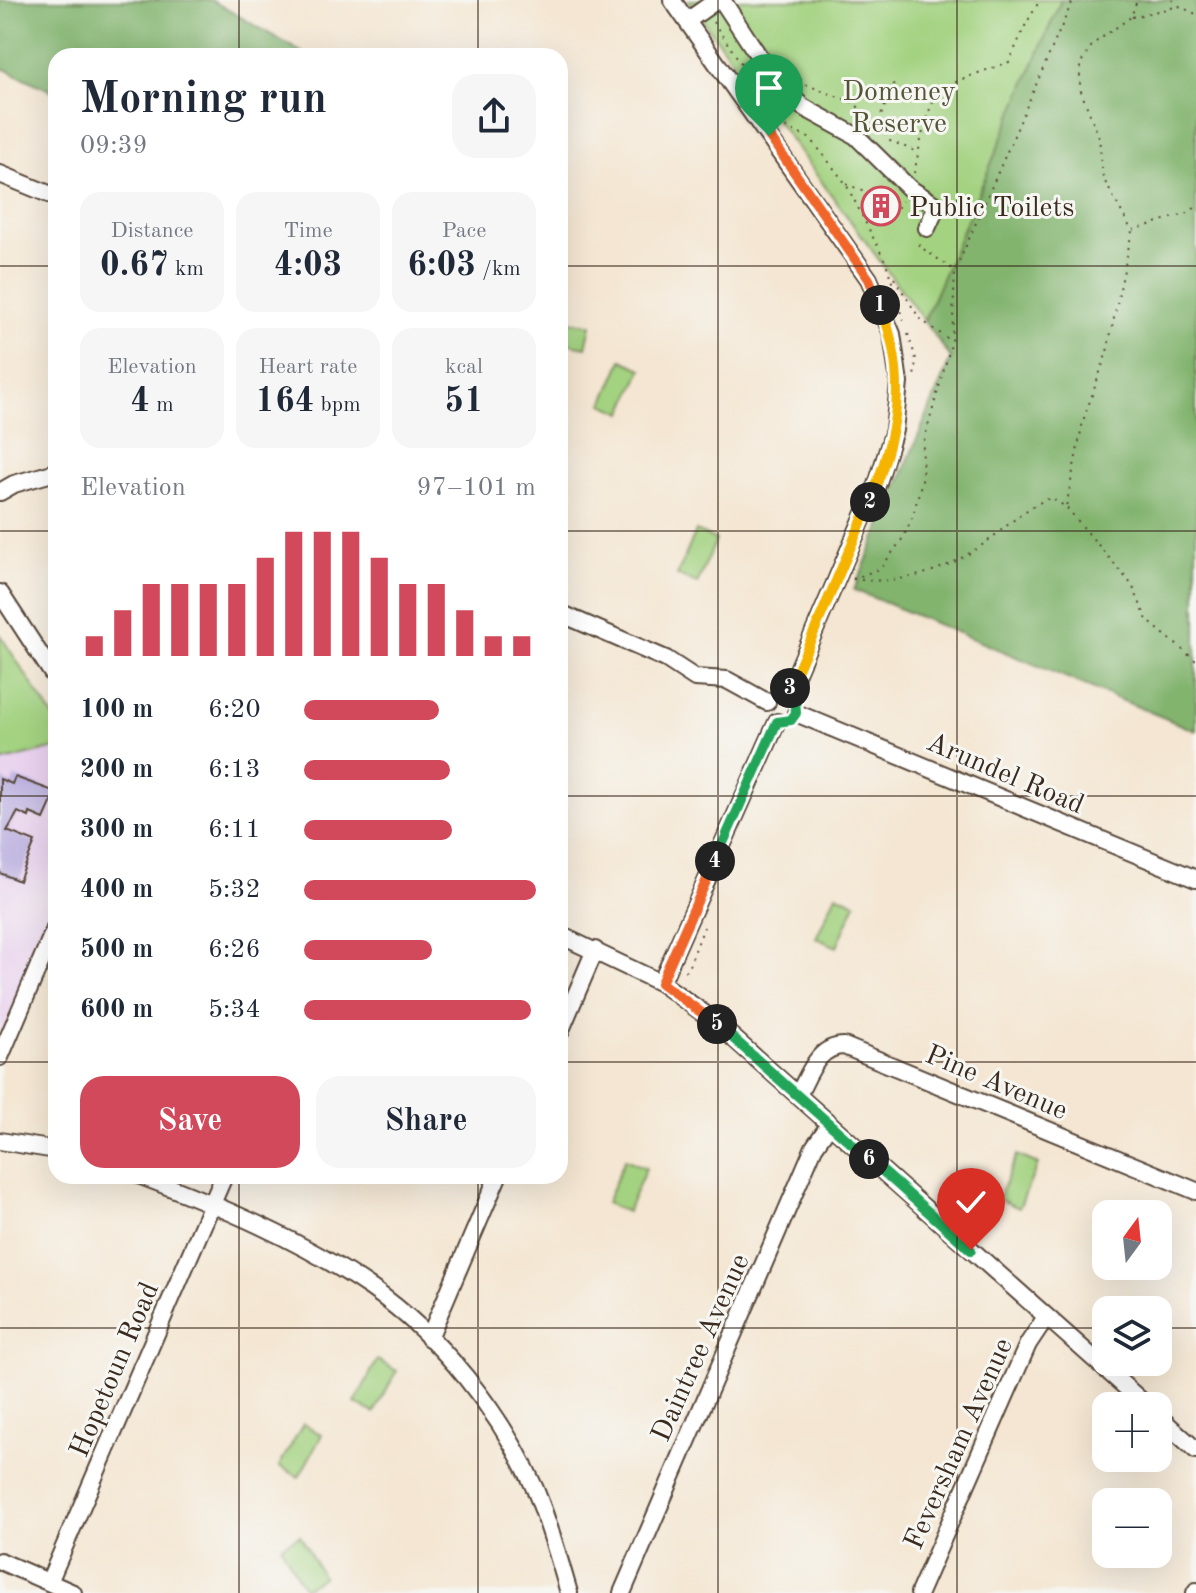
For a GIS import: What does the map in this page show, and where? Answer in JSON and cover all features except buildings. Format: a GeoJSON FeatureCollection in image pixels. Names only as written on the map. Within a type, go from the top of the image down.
{"type":"FeatureCollection","features":[{"type":"Feature","properties":{"kind":"street"},"geometry":{"type":"LineString","coordinates":[[672,0],[869,279],[892,334],[899,383],[894,430],[877,485],[788,693]]}},
{"type":"Feature","properties":{"kind":"street"},"geometry":{"type":"LineString","coordinates":[[687,21],[714,3],[777,84],[803,107],[856,136],[909,188],[937,206],[927,228]]}},
{"type":"Feature","properties":{"kind":"street"},"geometry":{"type":"LineString","coordinates":[[0,174],[48,194]]}},
{"type":"Feature","properties":{"kind":"street"},"geometry":{"type":"LineString","coordinates":[[0,492],[14,484],[48,474]]}},
{"type":"Feature","properties":{"kind":"street"},"geometry":{"type":"LineString","coordinates":[[0,593],[48,667]]}},
{"type":"Feature","properties":{"kind":"street"},"geometry":{"type":"LineString","coordinates":[[568,616],[666,659],[695,678],[727,680],[767,702]]}},
{"type":"Feature","properties":{"kind":"street"},"geometry":{"type":"LineString","coordinates":[[788,693],[795,699],[796,713],[791,720],[777,722],[767,712],[767,702],[774,694],[788,693]]}},
{"type":"Feature","properties":{"kind":"street","name":"Arundel Road"},"geometry":{"type":"LineString","coordinates":[[796,713],[1196,879]]}},
{"type":"Feature","properties":{"kind":"street"},"geometry":{"type":"LineString","coordinates":[[661,983],[777,722]]}},
{"type":"Feature","properties":{"kind":"street"},"geometry":{"type":"LineString","coordinates":[[568,938],[661,983],[713,1020],[1131,1392]]}},
{"type":"Feature","properties":{"kind":"street"},"geometry":{"type":"LineString","coordinates":[[0,1057],[48,945]]}},
{"type":"Feature","properties":{"kind":"street"},"geometry":{"type":"LineString","coordinates":[[568,1013],[595,950]]}},
{"type":"Feature","properties":{"kind":"street","name":"Pine Avenue"},"geometry":{"type":"LineString","coordinates":[[798,1095],[821,1055],[831,1047],[844,1046],[1196,1191]]}},
{"type":"Feature","properties":{"kind":"street","name":"Daintree Avenue"},"geometry":{"type":"LineString","coordinates":[[622,1593],[814,1147],[830,1124]]}},
{"type":"Feature","properties":{"kind":"street"},"geometry":{"type":"LineString","coordinates":[[0,1141],[48,1149]]}},
{"type":"Feature","properties":{"kind":"street"},"geometry":{"type":"LineString","coordinates":[[160,1184],[276,1234],[340,1268],[374,1290],[429,1338],[485,1403],[510,1442],[534,1487],[569,1593]]}},
{"type":"Feature","properties":{"kind":"street","name":"Hopetoun Road"},"geometry":{"type":"LineString","coordinates":[[49,1582],[221,1184]]}},
{"type":"Feature","properties":{"kind":"street"},"geometry":{"type":"LineString","coordinates":[[429,1338],[495,1184]]}},
{"type":"Feature","properties":{"kind":"street","name":"Feversham Avenue"},"geometry":{"type":"LineString","coordinates":[[919,1593],[1028,1344],[1046,1317]]}},
{"type":"Feature","properties":{"kind":"street"},"geometry":{"type":"LineString","coordinates":[[1172,1429],[1196,1450]]}},
{"type":"Feature","properties":{"kind":"street"},"geometry":{"type":"LineString","coordinates":[[0,1561],[73,1593]]}},
{"type":"Feature","properties":{"kind":"path"},"geometry":{"type":"LineString","coordinates":[[846,184],[898,207],[909,188],[938,94],[1009,62],[1040,0]]}},
{"type":"Feature","properties":{"kind":"path"},"geometry":{"type":"LineString","coordinates":[[1073,0],[955,271],[952,341],[923,444],[922,480],[913,516],[903,538],[881,568],[852,579],[905,579],[926,575],[977,550],[1037,502],[1051,498],[1066,507],[1132,585],[1147,620],[1196,661]]}},
{"type":"Feature","properties":{"kind":"path"},"geometry":{"type":"LineString","coordinates":[[1131,17],[1137,0]]}},
{"type":"Feature","properties":{"kind":"path"},"geometry":{"type":"LineString","coordinates":[[1172,0],[1196,14]]}},
{"type":"Feature","properties":{"kind":"path"},"geometry":{"type":"LineString","coordinates":[[714,3],[785,127],[811,139],[846,184],[886,263],[916,359],[914,390]]}},
{"type":"Feature","properties":{"kind":"path"},"geometry":{"type":"LineString","coordinates":[[1066,507],[1083,421],[1107,352],[1132,231],[1103,178],[1099,137],[1080,89],[1080,64],[1093,44],[1131,17],[1179,6]]}},
{"type":"Feature","properties":{"kind":"path"},"geometry":{"type":"LineString","coordinates":[[780,60],[807,85],[852,102],[878,123],[890,141],[919,152]]}},
{"type":"Feature","properties":{"kind":"path"},"geometry":{"type":"LineString","coordinates":[[878,123],[894,83]]}},
{"type":"Feature","properties":{"kind":"path"},"geometry":{"type":"LineString","coordinates":[[1132,231],[1188,213],[1196,207]]}},
{"type":"Feature","properties":{"kind":"path"},"geometry":{"type":"LineString","coordinates":[[927,228],[919,246],[955,271]]}},
{"type":"Feature","properties":{"kind":"path"},"geometry":{"type":"LineString","coordinates":[[894,278],[920,319],[952,341]]}},
{"type":"Feature","properties":{"kind":"path"},"geometry":{"type":"LineString","coordinates":[[670,963],[687,971],[707,918]]}},
{"type":"Feature","properties":{"kind":"shaded area"},"geometry":{"type":"Polygon","coordinates":[[[48,750],[48,926],[0,1038],[0,762],[48,750]]]}},
{"type":"Feature","properties":{"kind":"green space"},"geometry":{"type":"Polygon","coordinates":[[[0,0],[211,0],[294,48],[48,48],[48,89],[0,67],[0,0]]]}},
{"type":"Feature","properties":{"kind":"green space","name":"Domeney Reserve"},"geometry":{"type":"Polygon","coordinates":[[[688,0],[1061,0],[924,321],[688,0]]]}},
{"type":"Feature","properties":{"kind":"green space"},"geometry":{"type":"Polygon","coordinates":[[[1061,0],[1196,0],[1196,731],[854,590],[951,358],[924,321],[1061,0]]]}},
{"type":"Feature","properties":{"kind":"green space"},"geometry":{"type":"Polygon","coordinates":[[[568,321],[591,325],[586,347],[568,344],[568,321]]]}},
{"type":"Feature","properties":{"kind":"green space"},"geometry":{"type":"Polygon","coordinates":[[[622,360],[642,369],[623,413],[603,404],[622,360]]]}},
{"type":"Feature","properties":{"kind":"green space"},"geometry":{"type":"Polygon","coordinates":[[[696,531],[716,540],[697,584],[677,575],[696,531]]]}},
{"type":"Feature","properties":{"kind":"green space"},"geometry":{"type":"Polygon","coordinates":[[[0,635],[48,709],[48,750],[0,762],[0,635]]]}},
{"type":"Feature","properties":{"kind":"green space"},"geometry":{"type":"Polygon","coordinates":[[[836,894],[856,903],[837,947],[816,938],[836,894]]]}},
{"type":"Feature","properties":{"kind":"green space"},"geometry":{"type":"Polygon","coordinates":[[[1017,1155],[1038,1164],[1019,1208],[998,1199],[1017,1155]]]}},
{"type":"Feature","properties":{"kind":"green space"},"geometry":{"type":"Polygon","coordinates":[[[625,1159],[646,1168],[627,1212],[606,1203],[625,1159]]]}},
{"type":"Feature","properties":{"kind":"green space"},"geometry":{"type":"Polygon","coordinates":[[[377,1360],[397,1371],[374,1413],[355,1403],[377,1360]]]}},
{"type":"Feature","properties":{"kind":"green space"},"geometry":{"type":"Polygon","coordinates":[[[303,1424],[322,1435],[299,1477],[279,1466],[303,1424]]]}},
{"type":"Feature","properties":{"kind":"green space"},"geometry":{"type":"Polygon","coordinates":[[[300,1535],[323,1577],[304,1588],[281,1546],[300,1535]]]}},
{"type":"Feature","properties":{"kind":"place","name":"Public Toilets"},"geometry":{"type":"Point","coordinates":[881,206]}},
{"type":"Feature","properties":{"kind":"route"},"geometry":{"type":"LineString","coordinates":[[769,136],[869,279],[892,334],[899,383],[894,430],[877,485],[788,693],[795,699],[796,713],[791,720],[777,722],[661,983],[713,1020],[971,1250]]}}]}
